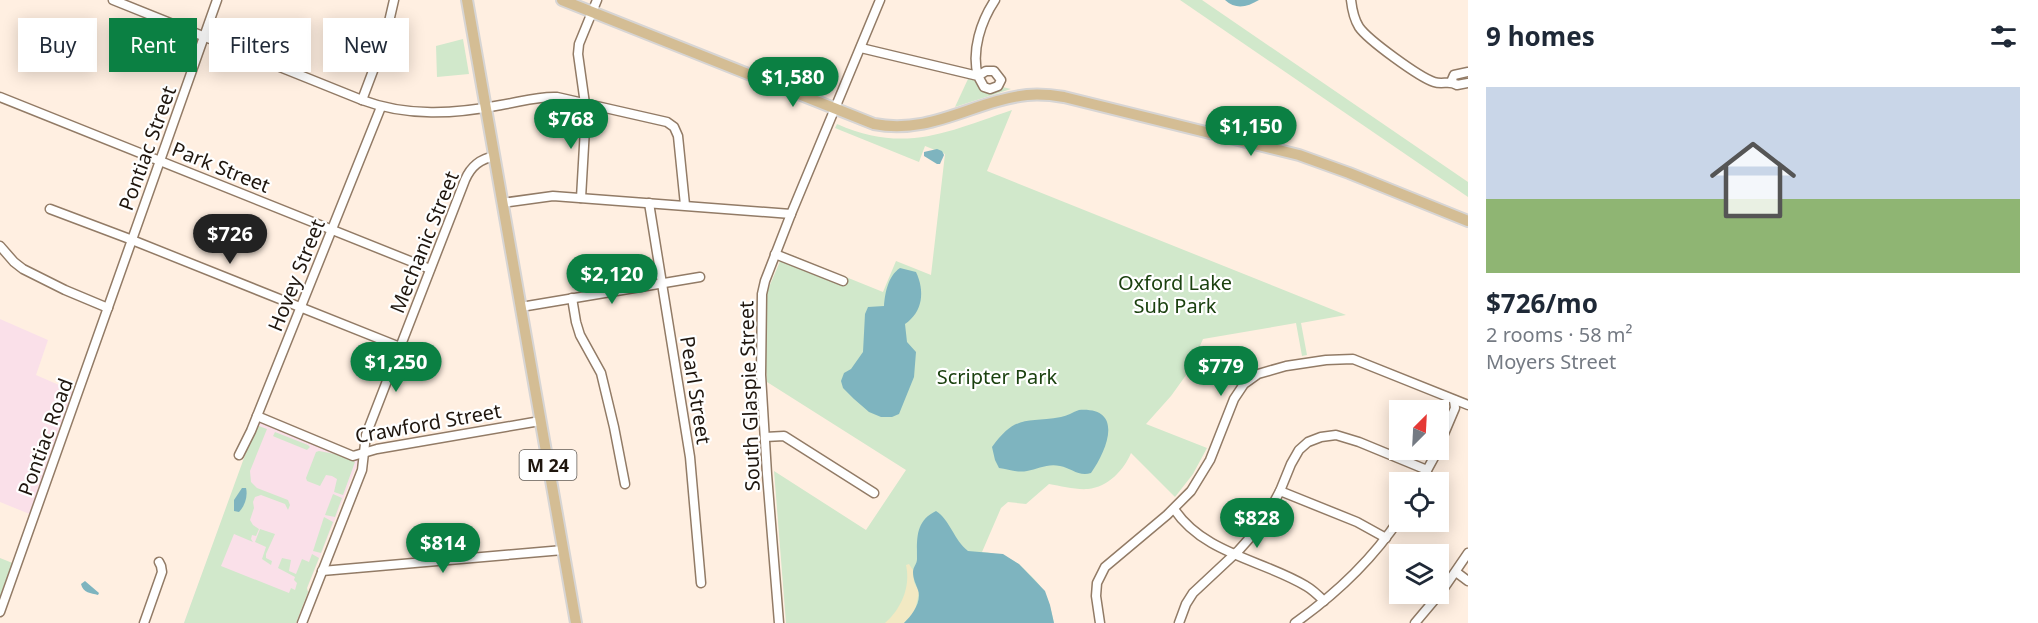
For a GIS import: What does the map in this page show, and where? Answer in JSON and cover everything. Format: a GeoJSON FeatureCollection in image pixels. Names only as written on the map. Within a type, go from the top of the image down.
{"type":"FeatureCollection","features":[{"type":"Feature","properties":{"kind":"main road","name":"M 24"},"geometry":{"type":"LineString","coordinates":[[467,0],[576,623]]}},
{"type":"Feature","properties":{"kind":"main road"},"geometry":{"type":"LineString","coordinates":[[562,0],[874,124],[903,127],[931,123],[1023,96],[1042,94],[1064,97],[1293,154],[1349,173],[1468,221]]}},
{"type":"Feature","properties":{"kind":"street"},"geometry":{"type":"LineString","coordinates":[[114,0],[381,106],[433,113],[486,108],[549,97],[661,120],[673,126],[679,140],[685,206]]}},
{"type":"Feature","properties":{"kind":"street","name":"Pontiac Street"},"geometry":{"type":"LineString","coordinates":[[108,308],[217,0]]}},
{"type":"Feature","properties":{"kind":"street"},"geometry":{"type":"LineString","coordinates":[[362,100],[386,39],[394,0]]}},
{"type":"Feature","properties":{"kind":"street"},"geometry":{"type":"LineString","coordinates":[[581,198],[585,103],[578,54],[579,44],[597,0]]}},
{"type":"Feature","properties":{"kind":"street","name":"South Glaspie Street"},"geometry":{"type":"LineString","coordinates":[[779,623],[761,375],[762,294],[791,214],[880,0]]}},
{"type":"Feature","properties":{"kind":"street"},"geometry":{"type":"LineString","coordinates":[[861,48],[978,76],[976,68],[981,28],[994,0]]}},
{"type":"Feature","properties":{"kind":"street"},"geometry":{"type":"LineString","coordinates":[[1351,0],[1358,25],[1368,38],[1434,82],[1451,81],[1457,85],[1468,83]]}},
{"type":"Feature","properties":{"kind":"street"},"geometry":{"type":"LineString","coordinates":[[1451,81],[1454,75],[1468,72]]}},
{"type":"Feature","properties":{"kind":"street","name":"Park Street"},"geometry":{"type":"LineString","coordinates":[[0,97],[430,269]]}},
{"type":"Feature","properties":{"kind":"street","name":"Hovey Street"},"geometry":{"type":"LineString","coordinates":[[239,455],[257,416],[381,106]]}},
{"type":"Feature","properties":{"kind":"street","name":"Mechanic Street"},"geometry":{"type":"LineString","coordinates":[[302,623],[362,470],[366,435],[468,172],[480,161],[495,156]]}},
{"type":"Feature","properties":{"kind":"street"},"geometry":{"type":"LineString","coordinates":[[502,202],[544,196],[791,214]]}},
{"type":"Feature","properties":{"kind":"street","name":"Pearl Street"},"geometry":{"type":"LineString","coordinates":[[649,203],[691,464],[701,583]]}},
{"type":"Feature","properties":{"kind":"street"},"geometry":{"type":"LineString","coordinates":[[50,209],[400,347]]}},
{"type":"Feature","properties":{"kind":"street"},"geometry":{"type":"LineString","coordinates":[[0,246],[15,264],[23,269],[108,308]]}},
{"type":"Feature","properties":{"kind":"street"},"geometry":{"type":"LineString","coordinates":[[775,254],[843,281]]}},
{"type":"Feature","properties":{"kind":"street"},"geometry":{"type":"LineString","coordinates":[[521,307],[700,277]]}},
{"type":"Feature","properties":{"kind":"street"},"geometry":{"type":"LineString","coordinates":[[572,298],[580,335],[600,369],[619,447],[625,484]]}},
{"type":"Feature","properties":{"kind":"street","name":"Pontiac Road"},"geometry":{"type":"LineString","coordinates":[[0,612],[108,308]]}},
{"type":"Feature","properties":{"kind":"street"},"geometry":{"type":"LineString","coordinates":[[1100,623],[1096,596],[1098,583],[1105,567],[1174,509],[1191,491],[1210,460],[1234,399],[1244,384],[1258,374],[1286,366],[1326,360],[1353,359],[1468,405]]}},
{"type":"Feature","properties":{"kind":"street"},"geometry":{"type":"LineString","coordinates":[[1449,422],[1455,408],[1454,400]]}},
{"type":"Feature","properties":{"kind":"street","name":"Crawford Street"},"geometry":{"type":"LineString","coordinates":[[257,416],[353,456],[540,421]]}},
{"type":"Feature","properties":{"kind":"street"},"geometry":{"type":"LineString","coordinates":[[1179,623],[1193,593],[1235,554],[1263,523],[1291,464],[1299,450],[1308,442],[1336,435],[1427,470],[1432,460]]}},
{"type":"Feature","properties":{"kind":"street"},"geometry":{"type":"LineString","coordinates":[[765,437],[784,436],[874,493]]}},
{"type":"Feature","properties":{"kind":"street"},"geometry":{"type":"LineString","coordinates":[[1280,491],[1357,522],[1386,538]]}},
{"type":"Feature","properties":{"kind":"street"},"geometry":{"type":"LineString","coordinates":[[1174,509],[1179,518],[1221,549],[1294,579],[1309,588],[1324,602]]}},
{"type":"Feature","properties":{"kind":"street"},"geometry":{"type":"LineString","coordinates":[[1295,623],[1324,602],[1350,578],[1390,532]]}},
{"type":"Feature","properties":{"kind":"street"},"geometry":{"type":"LineString","coordinates":[[322,571],[563,550]]}},
{"type":"Feature","properties":{"kind":"street"},"geometry":{"type":"LineString","coordinates":[[1415,623],[1456,572],[1468,553]]}},
{"type":"Feature","properties":{"kind":"street"},"geometry":{"type":"LineString","coordinates":[[144,623],[162,571],[159,562]]}},
{"type":"Feature","properties":{"kind":"street"},"geometry":{"type":"LineString","coordinates":[[1456,572],[1468,581]]}},
{"type":"Feature","properties":{"kind":"shaded area"},"geometry":{"type":"Polygon","coordinates":[[[0,319],[48,340],[36,375],[75,392],[32,515],[0,502],[0,319]]]}},
{"type":"Feature","properties":{"kind":"shaded area"},"geometry":{"type":"Polygon","coordinates":[[[260,417],[359,460],[293,623],[184,623],[260,417]]]}},
{"type":"Feature","properties":{"kind":"green space"},"geometry":{"type":"Polygon","coordinates":[[[1180,0],[1202,0],[1468,182],[1468,197],[1180,0]]]}},
{"type":"Feature","properties":{"kind":"green space"},"geometry":{"type":"Polygon","coordinates":[[[463,39],[469,74],[437,77],[436,46],[463,39]]]}},
{"type":"Feature","properties":{"kind":"green space"},"geometry":{"type":"Polygon","coordinates":[[[968,79],[1011,89],[955,107],[968,79]]]}},
{"type":"Feature","properties":{"kind":"green space","name":"Scripter Park"},"geometry":{"type":"Polygon","coordinates":[[[1012,110],[987,171],[1346,315],[1301,323],[1307,355],[1302,356],[1296,323],[1203,339],[1189,371],[1146,424],[1207,448],[1193,474],[1175,497],[1131,453],[1124,466],[1114,477],[1095,488],[1083,489],[1049,484],[1026,504],[1008,502],[1001,508],[982,552],[1008,558],[1023,568],[1043,590],[1054,623],[786,623],[774,471],[866,530],[906,470],[767,382],[762,315],[758,313],[784,252],[883,292],[896,261],[931,275],[945,154],[925,146],[919,162],[835,128],[837,124],[884,138],[926,137],[1012,110]]]}},
{"type":"Feature","properties":{"kind":"green space"},"geometry":{"type":"Polygon","coordinates":[[[256,425],[267,429],[250,471],[251,482],[257,488],[288,500],[290,505],[288,510],[285,504],[261,495],[255,497],[250,520],[259,529],[256,536],[252,535],[253,542],[234,534],[221,566],[289,593],[291,588],[295,590],[297,583],[294,580],[295,577],[278,568],[282,558],[291,560],[289,571],[296,574],[302,559],[309,562],[312,554],[319,558],[307,588],[308,592],[296,623],[184,623],[256,425]]]}},
{"type":"Feature","properties":{"kind":"green space"},"geometry":{"type":"Polygon","coordinates":[[[275,432],[310,447],[307,450],[275,437],[273,436],[275,432]]]}},
{"type":"Feature","properties":{"kind":"green space"},"geometry":{"type":"Polygon","coordinates":[[[316,452],[335,454],[355,462],[343,495],[334,492],[337,479],[332,476],[326,475],[320,486],[307,481],[306,478],[316,452]]]}},
{"type":"Feature","properties":{"kind":"green space"},"geometry":{"type":"Polygon","coordinates":[[[333,494],[342,498],[335,517],[325,515],[333,494]]]}},
{"type":"Feature","properties":{"kind":"green space"},"geometry":{"type":"Polygon","coordinates":[[[324,517],[333,522],[321,553],[313,551],[324,517]]]}},
{"type":"Feature","properties":{"kind":"green space"},"geometry":{"type":"Polygon","coordinates":[[[260,529],[275,534],[266,554],[266,558],[272,561],[271,565],[262,559],[266,547],[255,542],[260,529]]]}},
{"type":"Feature","properties":{"kind":"green space"},"geometry":{"type":"Polygon","coordinates":[[[0,558],[15,564],[0,605],[0,558]]]}},
{"type":"Feature","properties":{"kind":"sand"},"geometry":{"type":"Polygon","coordinates":[[[909,564],[919,592],[915,611],[904,623],[885,623],[896,611],[903,597],[907,581],[906,565],[909,564]]]}},
{"type":"Feature","properties":{"kind":"water"},"geometry":{"type":"Polygon","coordinates":[[[1225,0],[1259,0],[1242,6],[1233,5],[1225,0]]]}},
{"type":"Feature","properties":{"kind":"water"},"geometry":{"type":"Polygon","coordinates":[[[937,149],[944,155],[940,164],[924,156],[924,152],[937,149]]]}},
{"type":"Feature","properties":{"kind":"water"},"geometry":{"type":"Polygon","coordinates":[[[900,268],[916,272],[921,286],[919,307],[905,324],[907,342],[916,352],[914,377],[899,414],[892,417],[881,417],[869,412],[854,399],[843,388],[841,381],[844,373],[851,369],[863,352],[865,314],[868,307],[884,306],[890,280],[900,268]]]}},
{"type":"Feature","properties":{"kind":"water"},"geometry":{"type":"Polygon","coordinates":[[[1079,410],[1093,411],[1103,415],[1107,423],[1106,442],[1091,473],[1079,473],[1056,465],[1023,471],[999,468],[992,447],[1008,429],[1022,422],[1066,416],[1079,410]]]}},
{"type":"Feature","properties":{"kind":"water"},"geometry":{"type":"Polygon","coordinates":[[[242,488],[246,488],[246,501],[239,512],[234,511],[234,500],[242,488]]]}},
{"type":"Feature","properties":{"kind":"water"},"geometry":{"type":"Polygon","coordinates":[[[936,511],[968,551],[1003,554],[1019,564],[1045,591],[1054,623],[904,623],[913,612],[919,599],[913,572],[917,561],[919,531],[924,520],[936,511]]]}},
{"type":"Feature","properties":{"kind":"water"},"geometry":{"type":"Polygon","coordinates":[[[85,581],[99,593],[98,595],[84,589],[81,584],[85,581]]]}},
{"type":"Feature","properties":{"kind":"park label","name":"Oxford Lake Sub Park"},"geometry":{"type":"Point","coordinates":[1175,294]}}]}
